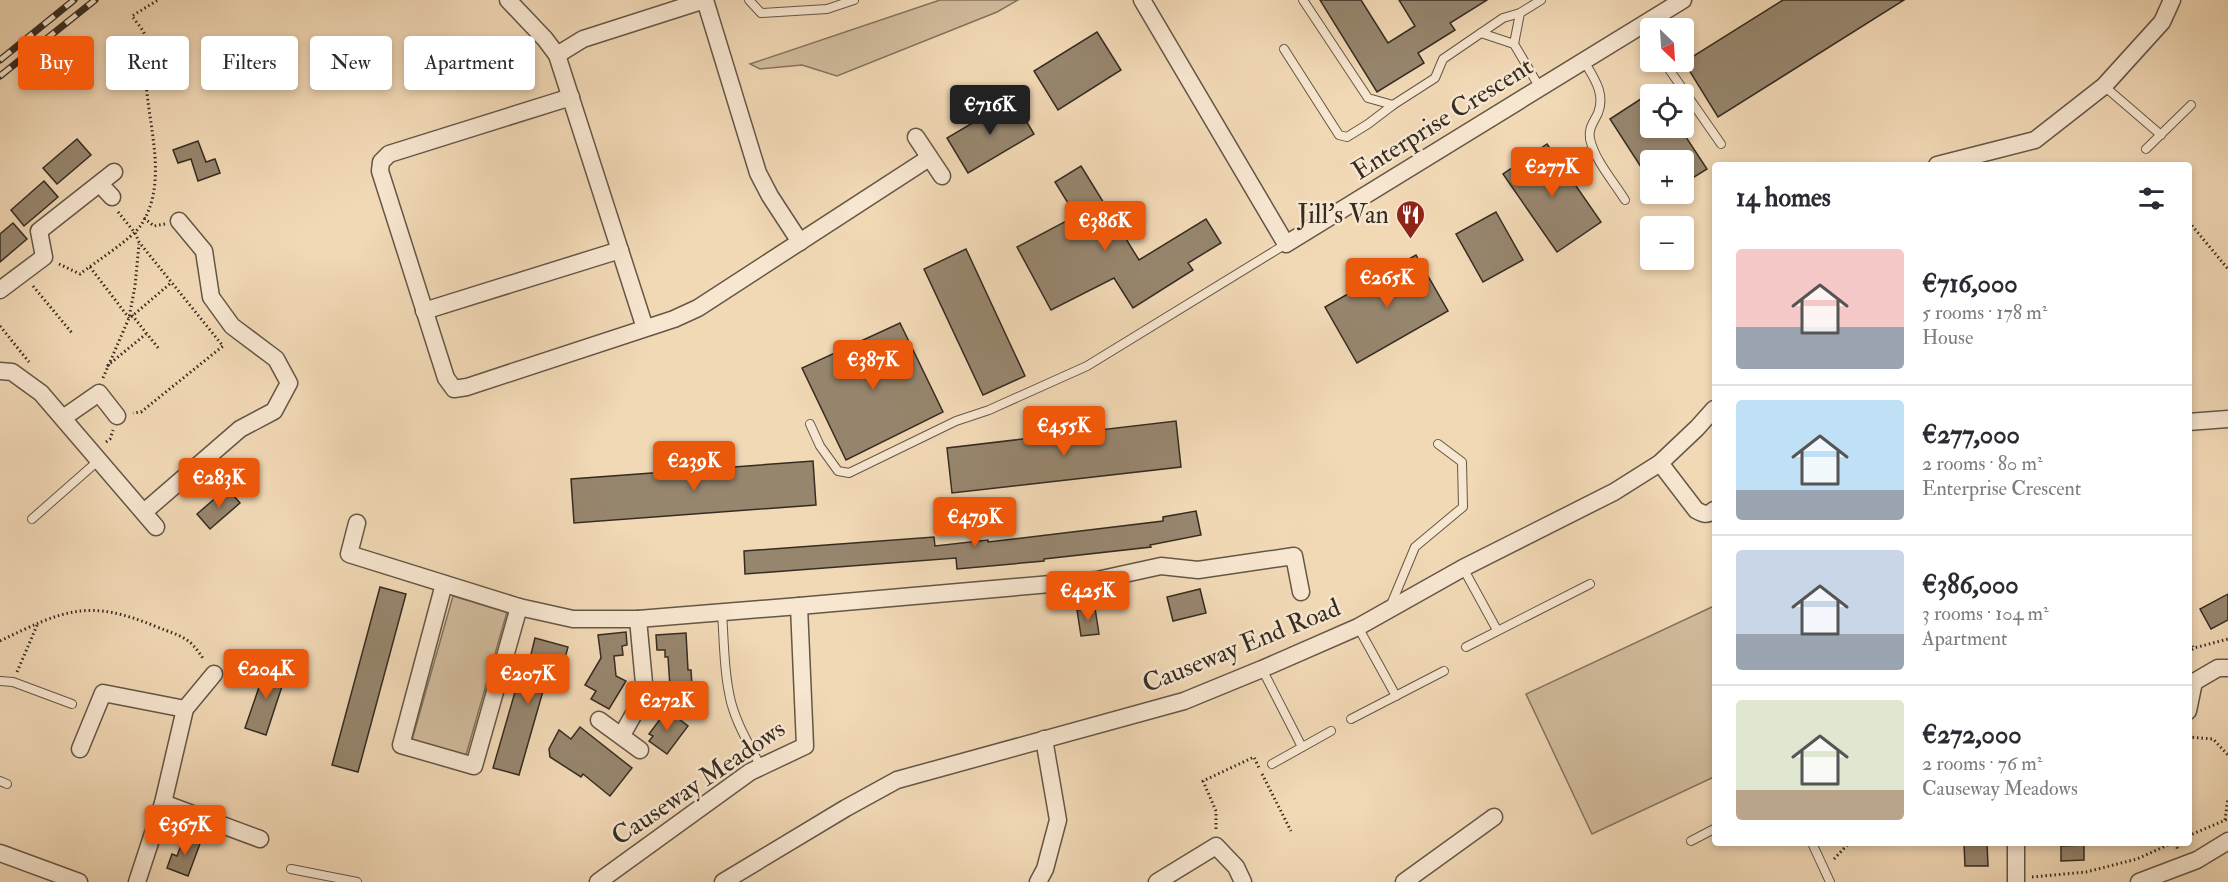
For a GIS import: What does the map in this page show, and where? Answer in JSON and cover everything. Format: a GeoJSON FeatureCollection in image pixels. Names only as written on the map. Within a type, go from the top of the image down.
{"type":"FeatureCollection","features":[{"type":"Feature","properties":{"kind":"street"},"geometry":{"type":"LineString","coordinates":[[508,0],[545,39],[557,56],[645,328]]}},
{"type":"Feature","properties":{"kind":"street"},"geometry":{"type":"LineString","coordinates":[[557,56],[583,39],[705,0],[758,173],[800,242]]}},
{"type":"Feature","properties":{"kind":"street"},"geometry":{"type":"LineString","coordinates":[[1142,0],[1287,244]]}},
{"type":"Feature","properties":{"kind":"street","name":"Enterprise Crescent"},"geometry":{"type":"LineString","coordinates":[[1653,18],[1683,0]]}},
{"type":"Feature","properties":{"kind":"street"},"geometry":{"type":"LineString","coordinates":[[1949,162],[2035,140],[2104,86],[2162,22],[2172,0]]}},
{"type":"Feature","properties":{"kind":"street","name":"Enterprise Crescent"},"geometry":{"type":"LineString","coordinates":[[1287,244],[1640,26]]}},
{"type":"Feature","properties":{"kind":"street"},"geometry":{"type":"LineString","coordinates":[[571,97],[389,154],[381,162],[380,171],[424,311],[446,378],[454,388],[466,387],[674,320],[698,308],[929,158]]}},
{"type":"Feature","properties":{"kind":"street"},"geometry":{"type":"LineString","coordinates":[[916,137],[942,176]]}},
{"type":"Feature","properties":{"kind":"street"},"geometry":{"type":"LineString","coordinates":[[0,290],[44,256],[39,231],[114,172]]}},
{"type":"Feature","properties":{"kind":"street"},"geometry":{"type":"LineString","coordinates":[[100,183],[112,197]]}},
{"type":"Feature","properties":{"kind":"street"},"geometry":{"type":"LineString","coordinates":[[144,512],[240,429],[274,411],[289,383],[276,358],[231,326],[211,297],[204,251],[179,221]]}},
{"type":"Feature","properties":{"kind":"street"},"geometry":{"type":"LineString","coordinates":[[424,311],[620,250]]}},
{"type":"Feature","properties":{"kind":"street"},"geometry":{"type":"LineString","coordinates":[[0,370],[12,372],[41,393],[156,527]]}},
{"type":"Feature","properties":{"kind":"street"},"geometry":{"type":"LineString","coordinates":[[63,418],[99,393],[117,416]]}},
{"type":"Feature","properties":{"kind":"street","name":"Causeway End Road"},"geometry":{"type":"LineString","coordinates":[[723,882],[897,780],[1184,701],[1358,627],[1463,568],[1591,505],[1660,464],[1712,411]]}},
{"type":"Feature","properties":{"kind":"street"},"geometry":{"type":"LineString","coordinates":[[2192,422],[2228,419]]}},
{"type":"Feature","properties":{"kind":"street"},"geometry":{"type":"LineString","coordinates":[[1660,464],[1696,510],[1703,514],[1712,511]]}},
{"type":"Feature","properties":{"kind":"street"},"geometry":{"type":"LineString","coordinates":[[357,523],[350,554],[519,607],[573,619],[638,619],[1097,580],[1161,566],[1198,570],[1294,556],[1301,592]]}},
{"type":"Feature","properties":{"kind":"street"},"geometry":{"type":"LineString","coordinates":[[444,584],[401,745],[474,766],[519,607]]}},
{"type":"Feature","properties":{"kind":"street","name":"Causeway Meadows"},"geometry":{"type":"LineString","coordinates":[[598,882],[750,772],[805,746],[799,606]]}},
{"type":"Feature","properties":{"kind":"street"},"geometry":{"type":"LineString","coordinates":[[622,735],[645,694],[638,619]]}},
{"type":"Feature","properties":{"kind":"street"},"geometry":{"type":"LineString","coordinates":[[2192,692],[2194,682],[2218,668],[2228,668]]}},
{"type":"Feature","properties":{"kind":"street"},"geometry":{"type":"LineString","coordinates":[[137,882],[163,803],[185,709],[214,674]]}},
{"type":"Feature","properties":{"kind":"street"},"geometry":{"type":"LineString","coordinates":[[80,749],[103,693],[185,709]]}},
{"type":"Feature","properties":{"kind":"street"},"geometry":{"type":"LineString","coordinates":[[599,720],[640,750]]}},
{"type":"Feature","properties":{"kind":"street"},"geometry":{"type":"LineString","coordinates":[[1038,882],[1045,869],[1058,820],[1044,739]]}},
{"type":"Feature","properties":{"kind":"street"},"geometry":{"type":"LineString","coordinates":[[163,803],[260,839]]}},
{"type":"Feature","properties":{"kind":"street"},"geometry":{"type":"LineString","coordinates":[[1404,882],[1494,817]]}},
{"type":"Feature","properties":{"kind":"street"},"geometry":{"type":"LineString","coordinates":[[2139,882],[2198,860],[2228,841]]}},
{"type":"Feature","properties":{"kind":"street"},"geometry":{"type":"LineString","coordinates":[[1157,882],[1216,846],[1236,867],[1243,882]]}},
{"type":"Feature","properties":{"kind":"street"},"geometry":{"type":"LineString","coordinates":[[2016,846],[2016,880]]}},
{"type":"Feature","properties":{"kind":"street"},"geometry":{"type":"LineString","coordinates":[[0,852],[49,877],[80,882]]}},
{"type":"Feature","properties":{"kind":"lane"},"geometry":{"type":"LineString","coordinates":[[750,0],[761,13],[827,9],[854,0]]}},
{"type":"Feature","properties":{"kind":"lane"},"geometry":{"type":"LineString","coordinates":[[1302,0],[1368,98],[1393,105]]}},
{"type":"Feature","properties":{"kind":"lane"},"geometry":{"type":"LineString","coordinates":[[1284,49],[1339,135],[1347,137],[1435,78],[1443,59],[1503,18],[1520,13],[1541,0]]}},
{"type":"Feature","properties":{"kind":"lane"},"geometry":{"type":"LineString","coordinates":[[1514,44],[1520,13]]}},
{"type":"Feature","properties":{"kind":"lane"},"geometry":{"type":"LineString","coordinates":[[1480,33],[1514,44],[1540,88]]}},
{"type":"Feature","properties":{"kind":"lane"},"geometry":{"type":"LineString","coordinates":[[1584,61],[1600,92],[1598,112],[1591,125],[1592,144],[1625,200]]}},
{"type":"Feature","properties":{"kind":"lane"},"geometry":{"type":"LineString","coordinates":[[1671,72],[1721,144]]}},
{"type":"Feature","properties":{"kind":"lane"},"geometry":{"type":"LineString","coordinates":[[2104,86],[2161,135]]}},
{"type":"Feature","properties":{"kind":"lane"},"geometry":{"type":"LineString","coordinates":[[2146,149],[2191,105]]}},
{"type":"Feature","properties":{"kind":"lane"},"geometry":{"type":"LineString","coordinates":[[810,424],[820,446],[838,471],[849,472],[956,421],[989,410],[1087,366],[1287,244]]}},
{"type":"Feature","properties":{"kind":"lane"},"geometry":{"type":"LineString","coordinates":[[1390,609],[1415,547],[1464,507],[1462,462],[1438,444]]}},
{"type":"Feature","properties":{"kind":"lane"},"geometry":{"type":"LineString","coordinates":[[32,519],[96,457]]}},
{"type":"Feature","properties":{"kind":"lane"},"geometry":{"type":"LineString","coordinates":[[1463,568],[1497,630]]}},
{"type":"Feature","properties":{"kind":"lane"},"geometry":{"type":"LineString","coordinates":[[1466,647],[1590,584]]}},
{"type":"Feature","properties":{"kind":"lane"},"geometry":{"type":"LineString","coordinates":[[722,612],[726,671],[731,702],[746,739],[761,767]]}},
{"type":"Feature","properties":{"kind":"lane"},"geometry":{"type":"LineString","coordinates":[[1358,627],[1396,696]]}},
{"type":"Feature","properties":{"kind":"lane"},"geometry":{"type":"LineString","coordinates":[[1262,669],[1302,747]]}},
{"type":"Feature","properties":{"kind":"lane"},"geometry":{"type":"LineString","coordinates":[[1351,719],[1444,671]]}},
{"type":"Feature","properties":{"kind":"lane"},"geometry":{"type":"LineString","coordinates":[[0,681],[13,681],[72,704]]}},
{"type":"Feature","properties":{"kind":"lane"},"geometry":{"type":"LineString","coordinates":[[1272,764],[1331,731]]}},
{"type":"Feature","properties":{"kind":"lane"},"geometry":{"type":"LineString","coordinates":[[1690,841],[1712,830]]}},
{"type":"Feature","properties":{"kind":"lane"},"geometry":{"type":"LineString","coordinates":[[1813,846],[1830,882]]}},
{"type":"Feature","properties":{"kind":"lane"},"geometry":{"type":"LineString","coordinates":[[291,869],[357,882]]}},
{"type":"Feature","properties":{"kind":"path"},"geometry":{"type":"LineString","coordinates":[[44,256],[80,274],[135,233],[144,218],[152,199],[154,139],[146,80],[148,49],[145,35],[132,15],[158,0]]}},
{"type":"Feature","properties":{"kind":"path"},"geometry":{"type":"LineString","coordinates":[[96,457],[110,439],[117,416],[141,412],[223,346],[114,209],[112,197]]}},
{"type":"Feature","properties":{"kind":"path"},"geometry":{"type":"LineString","coordinates":[[144,218],[154,226],[179,221]]}},
{"type":"Feature","properties":{"kind":"path"},"geometry":{"type":"LineString","coordinates":[[2192,226],[2228,269]]}},
{"type":"Feature","properties":{"kind":"path"},"geometry":{"type":"LineString","coordinates":[[99,393],[106,368],[131,317],[139,242]]}},
{"type":"Feature","properties":{"kind":"path"},"geometry":{"type":"LineString","coordinates":[[89,267],[159,349]]}},
{"type":"Feature","properties":{"kind":"path"},"geometry":{"type":"LineString","coordinates":[[22,273],[72,333]]}},
{"type":"Feature","properties":{"kind":"path"},"geometry":{"type":"LineString","coordinates":[[131,317],[171,282]]}},
{"type":"Feature","properties":{"kind":"path"},"geometry":{"type":"LineString","coordinates":[[0,326],[43,379],[41,393]]}},
{"type":"Feature","properties":{"kind":"path"},"geometry":{"type":"LineString","coordinates":[[106,368],[146,334]]}},
{"type":"Feature","properties":{"kind":"path"},"geometry":{"type":"LineString","coordinates":[[0,641],[38,623],[77,610],[102,609],[129,615],[190,640],[214,674]]}},
{"type":"Feature","properties":{"kind":"path"},"geometry":{"type":"LineString","coordinates":[[13,681],[38,623]]}},
{"type":"Feature","properties":{"kind":"path"},"geometry":{"type":"LineString","coordinates":[[2192,645],[2194,648],[2228,639]]}},
{"type":"Feature","properties":{"kind":"path"},"geometry":{"type":"LineString","coordinates":[[2192,737],[2214,739],[2228,755]]}},
{"type":"Feature","properties":{"kind":"path"},"geometry":{"type":"LineString","coordinates":[[1216,846],[1216,811],[1203,781],[1254,757],[1291,831]]}},
{"type":"Feature","properties":{"kind":"path"},"geometry":{"type":"LineString","coordinates":[[2192,834],[2226,820],[2228,798]]}},
{"type":"Feature","properties":{"kind":"path"},"geometry":{"type":"LineString","coordinates":[[1825,871],[1846,846]]}},
{"type":"Feature","properties":{"kind":"path"},"geometry":{"type":"LineString","coordinates":[[2016,880],[2086,872],[2137,859],[2165,846]]}},
{"type":"Feature","properties":{"kind":"shaded area"},"geometry":{"type":"Polygon","coordinates":[[[940,0],[1018,0],[997,12],[837,76],[802,65],[760,69],[750,64],[940,0]]]}},
{"type":"Feature","properties":{"kind":"shaded area"},"geometry":{"type":"Polygon","coordinates":[[[453,596],[507,612],[466,755],[412,740],[453,596]]]}},
{"type":"Feature","properties":{"kind":"shaded area"},"geometry":{"type":"Polygon","coordinates":[[[1712,607],[1712,778],[1592,834],[1526,694],[1712,607]]]}},
{"type":"Feature","properties":{"kind":"building"},"geometry":{"type":"Polygon","coordinates":[[[1320,0],[1361,0],[1388,43],[1415,26],[1399,0],[1487,0],[1450,23],[1455,30],[1418,53],[1424,63],[1377,92],[1320,0]]]}},
{"type":"Feature","properties":{"kind":"building"},"geometry":{"type":"Polygon","coordinates":[[[1783,0],[1904,0],[1718,117],[1690,72],[1694,72],[1694,56],[1783,0]]]}},
{"type":"Feature","properties":{"kind":"building"},"geometry":{"type":"Polygon","coordinates":[[[1097,32],[1121,70],[1058,110],[1034,71],[1097,32]]]}},
{"type":"Feature","properties":{"kind":"building"},"geometry":{"type":"Polygon","coordinates":[[[1013,99],[1034,134],[968,173],[947,138],[1013,99]]]}},
{"type":"Feature","properties":{"kind":"building"},"geometry":{"type":"Polygon","coordinates":[[[1640,100],[1640,138],[1687,138],[1707,169],[1694,177],[1694,150],[1640,150],[1640,166],[1610,119],[1640,100]]]}},
{"type":"Feature","properties":{"kind":"building"},"geometry":{"type":"Polygon","coordinates":[[[77,139],[91,155],[57,184],[43,168],[77,139]]]}},
{"type":"Feature","properties":{"kind":"building"},"geometry":{"type":"Polygon","coordinates":[[[198,141],[206,162],[215,159],[220,173],[198,181],[191,159],[178,163],[173,150],[198,141]]]}},
{"type":"Feature","properties":{"kind":"building"},"geometry":{"type":"Polygon","coordinates":[[[1547,144],[1601,222],[1557,252],[1503,174],[1547,144]]]}},
{"type":"Feature","properties":{"kind":"building"},"geometry":{"type":"Polygon","coordinates":[[[1081,166],[1139,260],[1206,219],[1221,243],[1188,263],[1193,270],[1133,308],[1114,278],[1051,310],[1017,247],[1076,216],[1055,182],[1081,166]]]}},
{"type":"Feature","properties":{"kind":"building"},"geometry":{"type":"Polygon","coordinates":[[[44,181],[58,197],[24,226],[11,210],[44,181]]]}},
{"type":"Feature","properties":{"kind":"building"},"geometry":{"type":"Polygon","coordinates":[[[1496,212],[1523,260],[1483,282],[1456,234],[1496,212]]]}},
{"type":"Feature","properties":{"kind":"building"},"geometry":{"type":"Polygon","coordinates":[[[13,223],[27,239],[0,262],[0,234],[13,223]]]}},
{"type":"Feature","properties":{"kind":"building"},"geometry":{"type":"Polygon","coordinates":[[[966,249],[1025,376],[983,395],[924,269],[966,249]]]}},
{"type":"Feature","properties":{"kind":"building"},"geometry":{"type":"Polygon","coordinates":[[[1416,255],[1448,311],[1357,363],[1325,307],[1416,255]]]}},
{"type":"Feature","properties":{"kind":"building"},"geometry":{"type":"Polygon","coordinates":[[[900,323],[943,412],[846,460],[802,368],[900,323]]]}},
{"type":"Feature","properties":{"kind":"building"},"geometry":{"type":"Polygon","coordinates":[[[1176,421],[1181,467],[952,493],[947,448],[1176,421]]]}},
{"type":"Feature","properties":{"kind":"building"},"geometry":{"type":"Polygon","coordinates":[[[813,461],[816,505],[574,523],[571,479],[813,461]]]}},
{"type":"Feature","properties":{"kind":"building"},"geometry":{"type":"Polygon","coordinates":[[[227,488],[240,503],[210,529],[197,514],[227,488]]]}},
{"type":"Feature","properties":{"kind":"building"},"geometry":{"type":"Polygon","coordinates":[[[1196,511],[1201,535],[1150,545],[1151,547],[1044,559],[1044,561],[957,569],[956,558],[745,574],[744,551],[934,537],[935,546],[988,540],[988,542],[1163,521],[1163,517],[1196,511]]]}},
{"type":"Feature","properties":{"kind":"building"},"geometry":{"type":"Polygon","coordinates":[[[380,587],[406,594],[358,772],[332,765],[380,587]]]}},
{"type":"Feature","properties":{"kind":"building"},"geometry":{"type":"Polygon","coordinates":[[[1200,589],[1206,613],[1173,621],[1167,597],[1200,589]]]}},
{"type":"Feature","properties":{"kind":"building"},"geometry":{"type":"Polygon","coordinates":[[[2228,594],[2228,620],[2211,629],[2200,609],[2228,594]]]}},
{"type":"Feature","properties":{"kind":"building"},"geometry":{"type":"Polygon","coordinates":[[[1095,608],[1099,634],[1081,636],[1077,610],[1095,608]]]}},
{"type":"Feature","properties":{"kind":"building"},"geometry":{"type":"Polygon","coordinates":[[[626,632],[627,645],[622,646],[623,655],[614,656],[616,676],[626,681],[609,709],[591,699],[596,691],[585,685],[601,658],[598,635],[626,632]]]}},
{"type":"Feature","properties":{"kind":"building"},"geometry":{"type":"Polygon","coordinates":[[[686,633],[693,702],[664,704],[663,688],[670,687],[668,657],[665,657],[665,650],[657,650],[656,635],[686,633]]]}},
{"type":"Feature","properties":{"kind":"building"},"geometry":{"type":"Polygon","coordinates":[[[535,638],[568,647],[561,673],[549,670],[519,775],[493,768],[517,685],[523,687],[535,638]]]}},
{"type":"Feature","properties":{"kind":"building"},"geometry":{"type":"Polygon","coordinates":[[[267,664],[287,671],[266,735],[245,728],[267,664]]]}},
{"type":"Feature","properties":{"kind":"building"},"geometry":{"type":"Polygon","coordinates":[[[667,710],[688,726],[667,754],[649,741],[653,736],[649,734],[667,710]]]}},
{"type":"Feature","properties":{"kind":"building"},"geometry":{"type":"Polygon","coordinates":[[[580,727],[632,768],[610,796],[583,774],[581,777],[550,757],[549,749],[559,730],[571,739],[580,727]]]}},
{"type":"Feature","properties":{"kind":"building"},"geometry":{"type":"Polygon","coordinates":[[[185,835],[201,841],[188,876],[167,868],[172,854],[177,856],[185,835]]]}},
{"type":"Feature","properties":{"kind":"building"},"geometry":{"type":"Polygon","coordinates":[[[1964,846],[1987,846],[1988,866],[1965,866],[1964,846]]]}},
{"type":"Feature","properties":{"kind":"building"},"geometry":{"type":"Polygon","coordinates":[[[2061,846],[2084,846],[2084,860],[2061,861],[2061,846]]]}},
{"type":"Feature","properties":{"kind":"railway"},"geometry":{"type":"LineString","coordinates":[[0,60],[74,0]]}},
{"type":"Feature","properties":{"kind":"railway"},"geometry":{"type":"LineString","coordinates":[[0,76],[95,0]]}},
{"type":"Feature","properties":{"kind":"place","name":"Jill's Van"},"geometry":{"type":"Point","coordinates":[1410,240]}}]}
